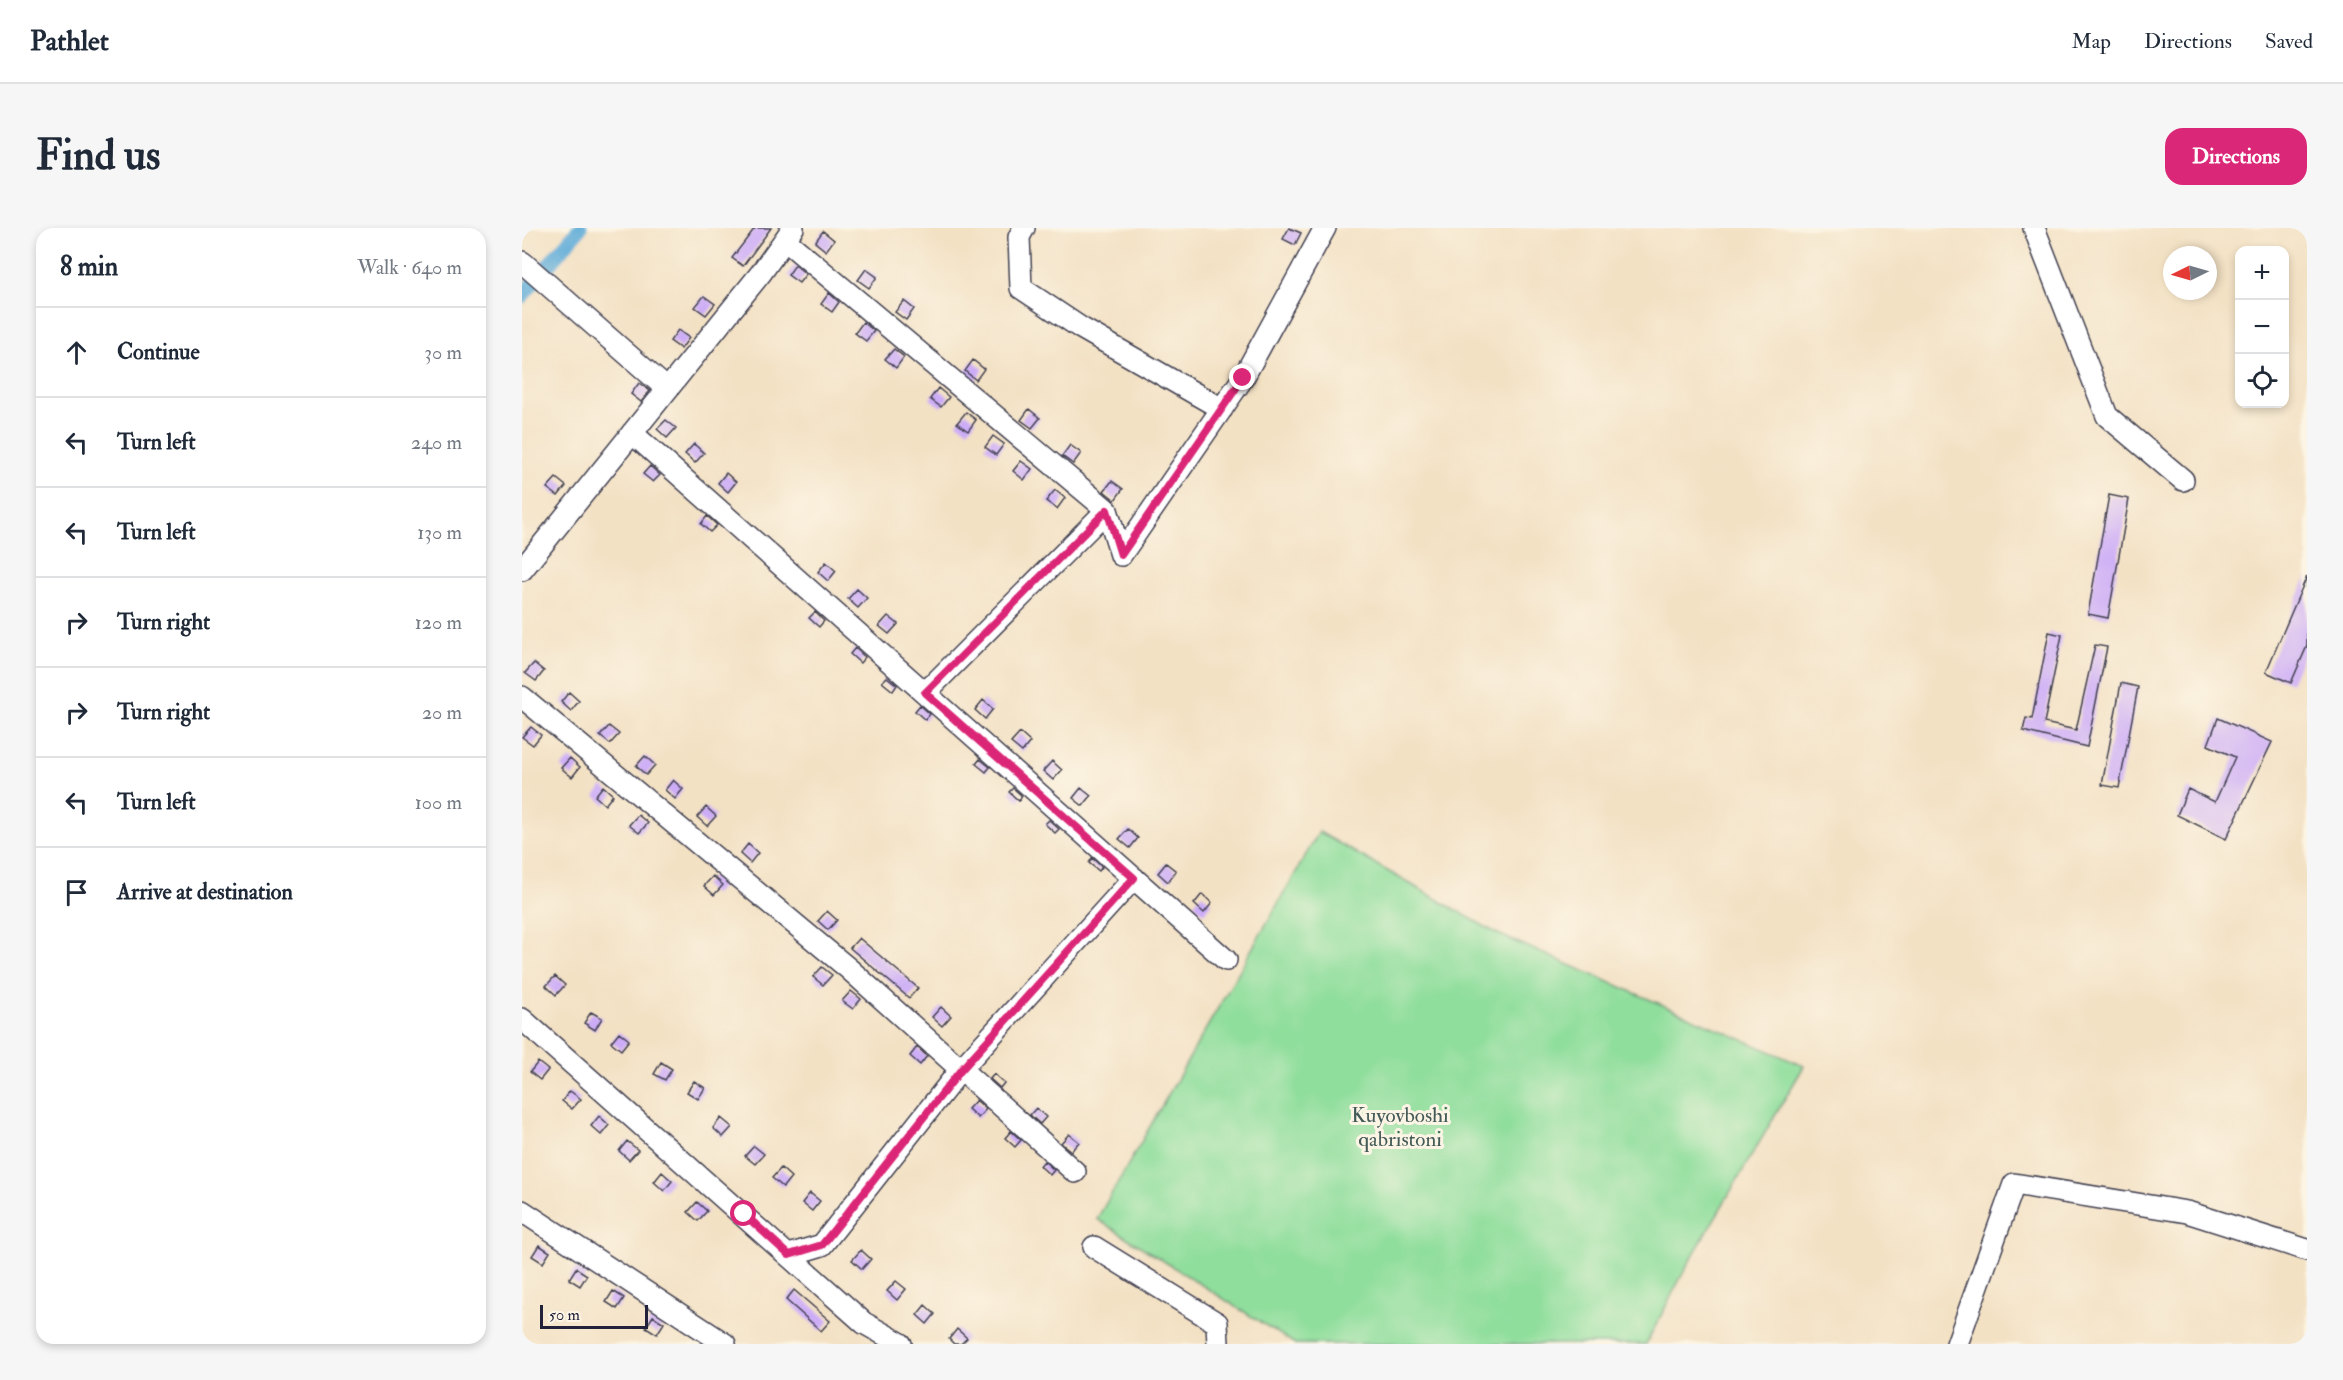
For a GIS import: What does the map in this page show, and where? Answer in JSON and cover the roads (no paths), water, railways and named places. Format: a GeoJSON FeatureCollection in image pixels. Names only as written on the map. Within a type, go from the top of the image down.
{"type":"FeatureCollection","features":[{"type":"Feature","properties":{"kind":"street"},"geometry":{"type":"LineString","coordinates":[[1024,228],[1018,237],[1022,288],[1081,328],[1222,409]]}},
{"type":"Feature","properties":{"kind":"street"},"geometry":{"type":"LineString","coordinates":[[522,570],[789,234],[1107,510],[1121,555],[1243,378],[1325,228]]}},
{"type":"Feature","properties":{"kind":"street"},"geometry":{"type":"LineString","coordinates":[[2034,228],[2107,416],[2183,480]]}},
{"type":"Feature","properties":{"kind":"street"},"geometry":{"type":"LineString","coordinates":[[522,262],[668,389]]}},
{"type":"Feature","properties":{"kind":"street"},"geometry":{"type":"LineString","coordinates":[[632,433],[1226,960]]}},
{"type":"Feature","properties":{"kind":"street"},"geometry":{"type":"LineString","coordinates":[[925,693],[1107,510]]}},
{"type":"Feature","properties":{"kind":"street"},"geometry":{"type":"LineString","coordinates":[[522,697],[840,962],[1075,1172]]}},
{"type":"Feature","properties":{"kind":"street"},"geometry":{"type":"LineString","coordinates":[[789,1255],[822,1245],[961,1070],[1134,878]]}},
{"type":"Feature","properties":{"kind":"street"},"geometry":{"type":"LineString","coordinates":[[522,1019],[864,1323],[901,1344]]}},
{"type":"Feature","properties":{"kind":"street"},"geometry":{"type":"LineString","coordinates":[[1958,1344],[2014,1184],[2187,1212],[2307,1250]]}},
{"type":"Feature","properties":{"kind":"street"},"geometry":{"type":"LineString","coordinates":[[522,1212],[725,1344]]}},
{"type":"Feature","properties":{"kind":"street"},"geometry":{"type":"LineString","coordinates":[[1094,1247],[1217,1323],[1218,1344]]}},
{"type":"Feature","properties":{"kind":"waterway"},"geometry":{"type":"LineString","coordinates":[[522,296],[580,228]]}},
{"type":"Feature","properties":{"kind":"park label","name":"Kuyovboshi qabristoni"},"geometry":{"type":"Point","coordinates":[1400,1127]}}]}
